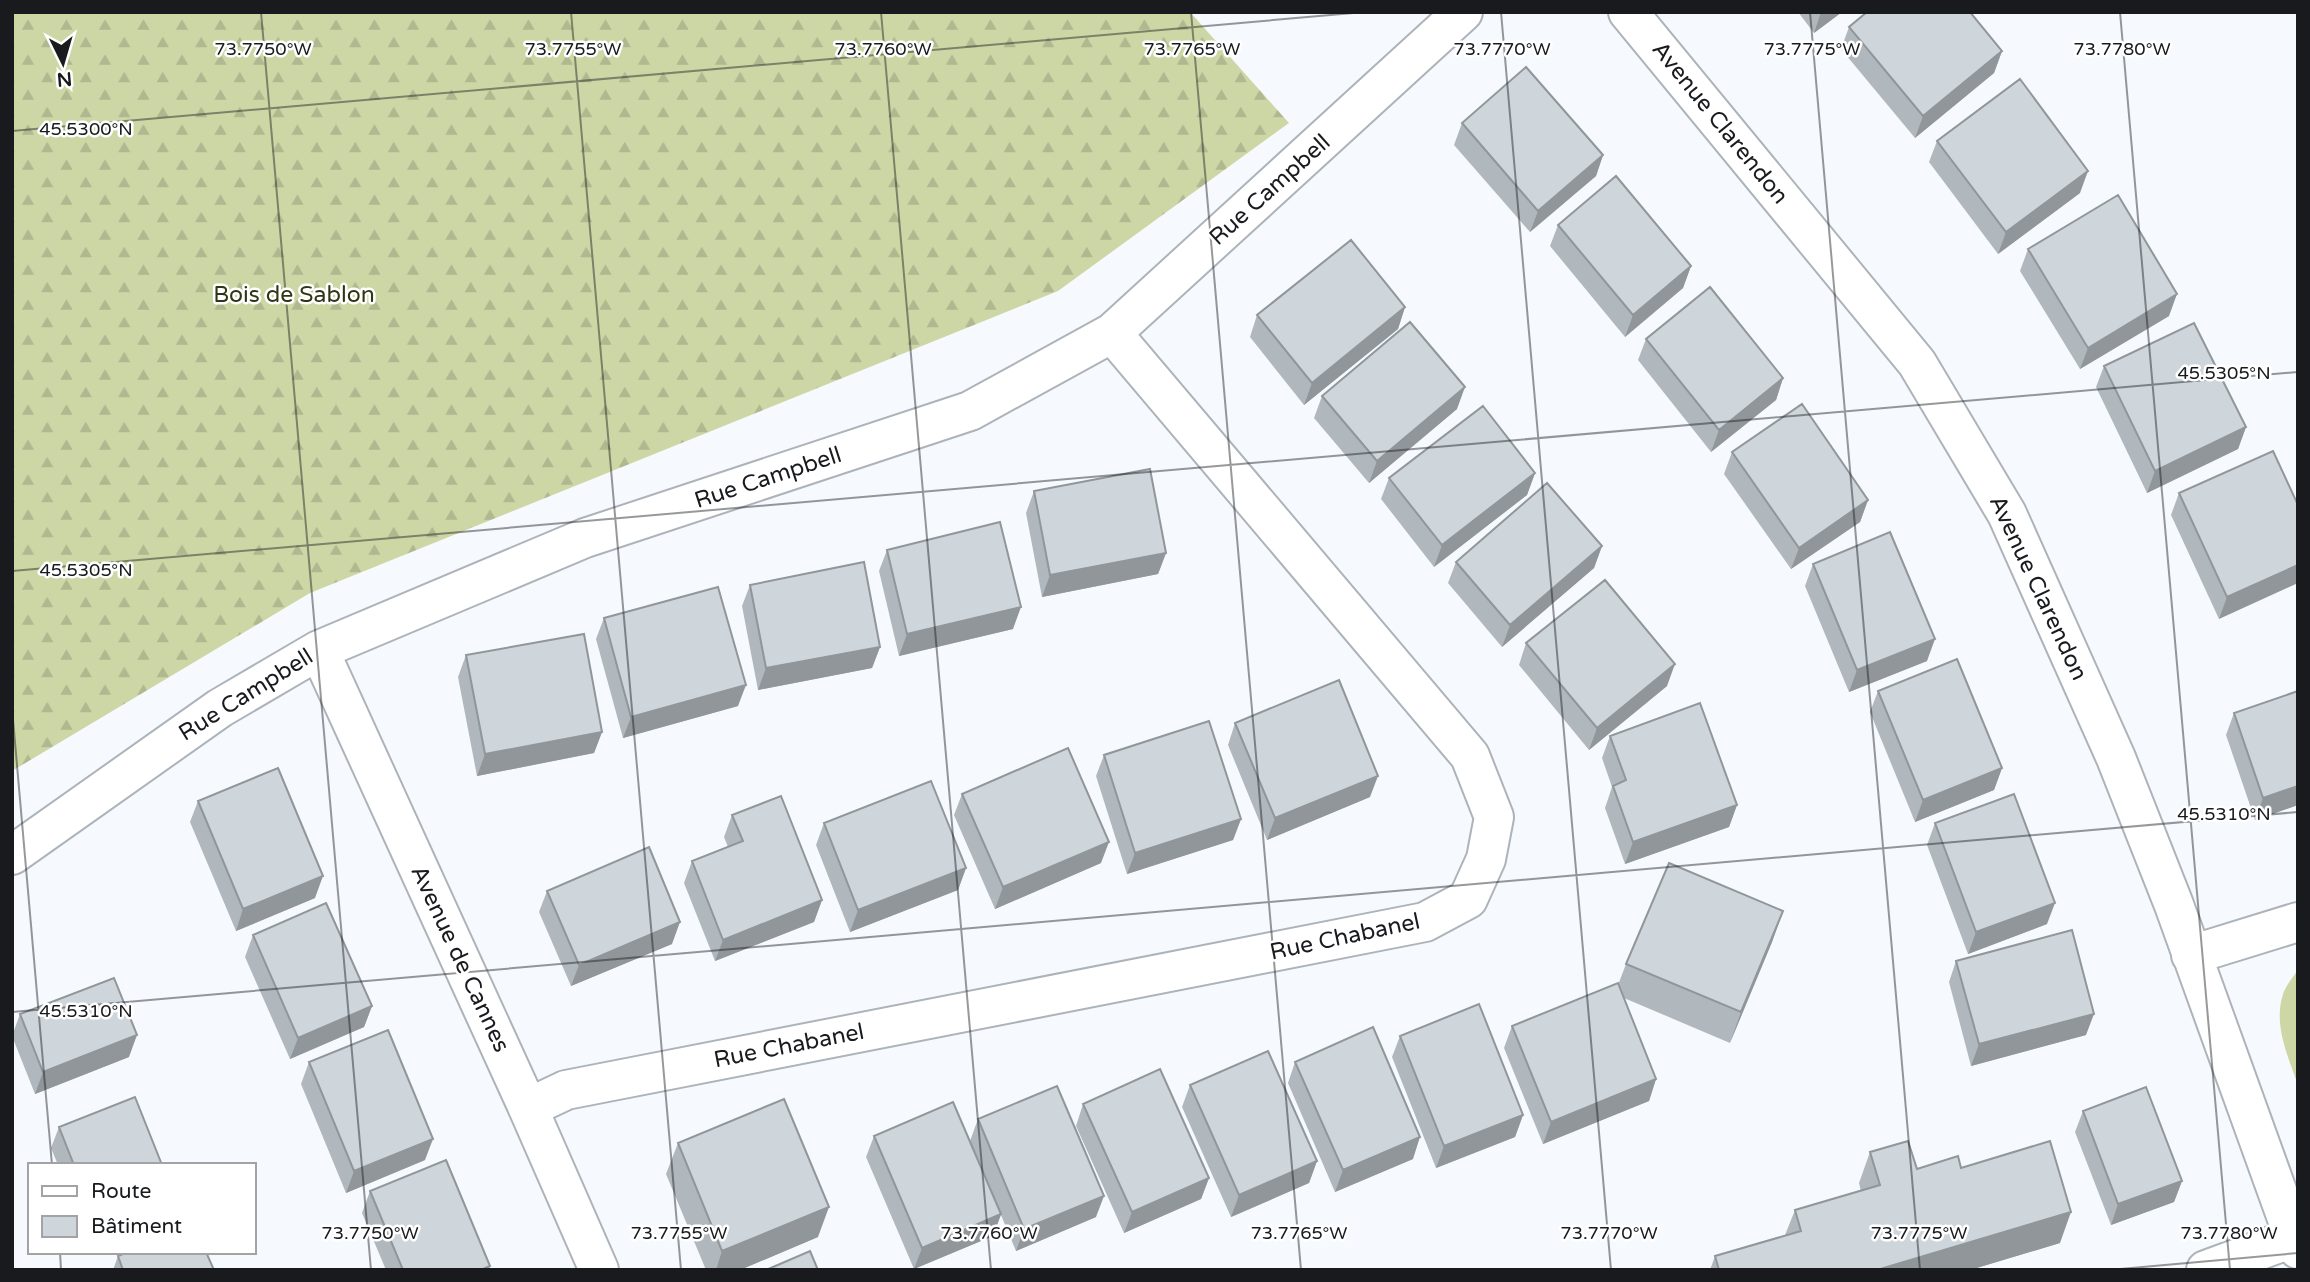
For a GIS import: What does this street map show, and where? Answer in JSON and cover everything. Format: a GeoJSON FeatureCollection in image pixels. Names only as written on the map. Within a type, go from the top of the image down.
{"type":"FeatureCollection","features":[{"type":"Feature","properties":{"kind":"street","name":"Rue Campbell"},"geometry":{"type":"LineString","coordinates":[[12,855],[220,708],[319,650],[585,538],[970,411],[1112,333],[1463,12]]}},
{"type":"Feature","properties":{"kind":"street","name":"Avenue Clarendon"},"geometry":{"type":"LineString","coordinates":[[1628,12],[1917,363],[2007,514],[2116,758],[2174,905],[2296,1241]]}},
{"type":"Feature","properties":{"kind":"street","name":"Rue Chabanel"},"geometry":{"type":"LineString","coordinates":[[528,1108],[566,1090],[1425,922],[1468,899],[1486,859],[1494,817],[1470,756],[1112,333]]}},
{"type":"Feature","properties":{"kind":"street","name":"Avenue de Cannes"},"geometry":{"type":"LineString","coordinates":[[319,650],[599,1270]]}},
{"type":"Feature","properties":{"kind":"street"},"geometry":{"type":"LineString","coordinates":[[2191,955],[2298,922]]}},
{"type":"Feature","properties":{"kind":"street"},"geometry":{"type":"LineString","coordinates":[[2206,1270],[2296,1241]]}},
{"type":"Feature","properties":{"kind":"green space","name":"Bois de Sablon"},"geometry":{"type":"Polygon","coordinates":[[[12,12],[1190,12],[1289,123],[1058,291],[310,593],[12,771],[12,12]]]}},
{"type":"Feature","properties":{"kind":"green space"},"geometry":{"type":"Polygon","coordinates":[[[2298,970],[2298,1085],[2283,1040],[2280,1006],[2288,984],[2298,970]]]}},
{"type":"Feature","properties":{"kind":"building"},"geometry":{"type":"Polygon","coordinates":[[[1867,12],[1970,12],[2002,51],[1923,116],[1849,27],[1867,12]]]}},
{"type":"Feature","properties":{"kind":"building"},"geometry":{"type":"Polygon","coordinates":[[[1526,67],[1603,155],[1538,211],[1462,123],[1526,67]]]}},
{"type":"Feature","properties":{"kind":"building"},"geometry":{"type":"Polygon","coordinates":[[[2020,79],[2088,171],[2006,232],[1937,141],[2020,79]]]}},
{"type":"Feature","properties":{"kind":"building"},"geometry":{"type":"Polygon","coordinates":[[[1616,176],[1691,266],[1633,315],[1558,225],[1616,176]]]}},
{"type":"Feature","properties":{"kind":"building"},"geometry":{"type":"Polygon","coordinates":[[[2118,195],[2177,294],[2088,348],[2028,249],[2118,195]]]}},
{"type":"Feature","properties":{"kind":"building"},"geometry":{"type":"Polygon","coordinates":[[[1351,240],[1405,307],[1312,383],[1257,315],[1351,240]]]}},
{"type":"Feature","properties":{"kind":"building"},"geometry":{"type":"Polygon","coordinates":[[[1710,287],[1783,378],[1719,430],[1646,339],[1710,287]]]}},
{"type":"Feature","properties":{"kind":"building"},"geometry":{"type":"Polygon","coordinates":[[[1410,322],[1465,387],[1377,461],[1322,396],[1410,322]]]}},
{"type":"Feature","properties":{"kind":"building"},"geometry":{"type":"Polygon","coordinates":[[[2194,323],[2246,427],[2155,471],[2104,366],[2194,323]]]}},
{"type":"Feature","properties":{"kind":"building"},"geometry":{"type":"Polygon","coordinates":[[[1802,404],[1868,500],[1799,548],[1732,452],[1802,404]]]}},
{"type":"Feature","properties":{"kind":"building"},"geometry":{"type":"Polygon","coordinates":[[[1483,406],[1535,473],[1442,545],[1389,478],[1483,406]]]}},
{"type":"Feature","properties":{"kind":"building"},"geometry":{"type":"Polygon","coordinates":[[[2273,451],[2298,505],[2298,565],[2227,597],[2179,493],[2273,451]]]}},
{"type":"Feature","properties":{"kind":"building"},"geometry":{"type":"Polygon","coordinates":[[[1150,469],[1166,553],[1050,575],[1034,491],[1150,469]]]}},
{"type":"Feature","properties":{"kind":"building"},"geometry":{"type":"Polygon","coordinates":[[[1547,483],[1602,546],[1510,625],[1456,562],[1547,483]]]}},
{"type":"Feature","properties":{"kind":"building"},"geometry":{"type":"Polygon","coordinates":[[[1000,522],[1021,607],[907,634],[887,550],[1000,522]]]}},
{"type":"Feature","properties":{"kind":"building"},"geometry":{"type":"Polygon","coordinates":[[[1890,532],[1935,639],[1857,670],[1813,564],[1890,532]]]}},
{"type":"Feature","properties":{"kind":"building"},"geometry":{"type":"Polygon","coordinates":[[[864,562],[880,647],[766,668],[750,585],[864,562]]]}},
{"type":"Feature","properties":{"kind":"building"},"geometry":{"type":"Polygon","coordinates":[[[1605,580],[1675,664],[1597,728],[1526,643],[1605,580]]]}},
{"type":"Feature","properties":{"kind":"building"},"geometry":{"type":"Polygon","coordinates":[[[718,587],[746,685],[631,717],[604,618],[718,587]]]}},
{"type":"Feature","properties":{"kind":"building"},"geometry":{"type":"Polygon","coordinates":[[[584,634],[602,732],[485,754],[466,655],[584,634]]]}},
{"type":"Feature","properties":{"kind":"building"},"geometry":{"type":"Polygon","coordinates":[[[1957,659],[2002,768],[1923,800],[1878,691],[1957,659]]]}},
{"type":"Feature","properties":{"kind":"building"},"geometry":{"type":"Polygon","coordinates":[[[1339,680],[1378,776],[1275,818],[1235,723],[1339,680]]]}},
{"type":"Feature","properties":{"kind":"building"},"geometry":{"type":"Polygon","coordinates":[[[2298,691],[2298,786],[2263,798],[2234,713],[2298,691]]]}},
{"type":"Feature","properties":{"kind":"building"},"geometry":{"type":"Polygon","coordinates":[[[1700,703],[1737,805],[1633,842],[1613,786],[1626,780],[1610,736],[1700,703]]]}},
{"type":"Feature","properties":{"kind":"building"},"geometry":{"type":"Polygon","coordinates":[[[1209,721],[1241,819],[1135,853],[1104,755],[1209,721]]]}},
{"type":"Feature","properties":{"kind":"building"},"geometry":{"type":"Polygon","coordinates":[[[1068,748],[1109,842],[1003,887],[962,794],[1068,748]]]}},
{"type":"Feature","properties":{"kind":"building"},"geometry":{"type":"Polygon","coordinates":[[[278,768],[323,876],[243,909],[198,801],[278,768]]]}},
{"type":"Feature","properties":{"kind":"building"},"geometry":{"type":"Polygon","coordinates":[[[931,781],[966,868],[858,910],[824,823],[931,781]]]}},
{"type":"Feature","properties":{"kind":"building"},"geometry":{"type":"Polygon","coordinates":[[[2014,794],[2055,903],[1976,932],[1935,823],[2014,794]]]}},
{"type":"Feature","properties":{"kind":"building"},"geometry":{"type":"Polygon","coordinates":[[[781,796],[822,900],[723,940],[692,861],[743,841],[732,815],[781,796]]]}},
{"type":"Feature","properties":{"kind":"building"},"geometry":{"type":"Polygon","coordinates":[[[649,847],[680,922],[579,965],[547,891],[649,847]]]}},
{"type":"Feature","properties":{"kind":"building"},"geometry":{"type":"Polygon","coordinates":[[[1669,863],[1783,911],[1741,1012],[1626,964],[1669,863]]]}},
{"type":"Feature","properties":{"kind":"building"},"geometry":{"type":"Polygon","coordinates":[[[326,903],[372,1006],[298,1038],[253,935],[326,903]]]}},
{"type":"Feature","properties":{"kind":"building"},"geometry":{"type":"Polygon","coordinates":[[[2072,930],[2094,1014],[1979,1044],[1956,961],[2072,930]]]}},
{"type":"Feature","properties":{"kind":"building"},"geometry":{"type":"Polygon","coordinates":[[[114,978],[137,1035],[43,1072],[20,1014],[114,978]]]}},
{"type":"Feature","properties":{"kind":"building"},"geometry":{"type":"Polygon","coordinates":[[[1618,983],[1656,1079],[1551,1122],[1512,1026],[1618,983]]]}},
{"type":"Feature","properties":{"kind":"building"},"geometry":{"type":"Polygon","coordinates":[[[1479,1004],[1523,1115],[1444,1146],[1400,1036],[1479,1004]]]}},
{"type":"Feature","properties":{"kind":"building"},"geometry":{"type":"Polygon","coordinates":[[[1373,1027],[1420,1137],[1343,1170],[1295,1062],[1373,1027]]]}},
{"type":"Feature","properties":{"kind":"building"},"geometry":{"type":"Polygon","coordinates":[[[388,1030],[433,1139],[354,1171],[309,1062],[388,1030]]]}},
{"type":"Feature","properties":{"kind":"building"},"geometry":{"type":"Polygon","coordinates":[[[1268,1051],[1317,1161],[1239,1195],[1190,1085],[1268,1051]]]}},
{"type":"Feature","properties":{"kind":"building"},"geometry":{"type":"Polygon","coordinates":[[[1160,1069],[1209,1178],[1132,1212],[1083,1104],[1160,1069]]]}},
{"type":"Feature","properties":{"kind":"building"},"geometry":{"type":"Polygon","coordinates":[[[1057,1086],[1104,1196],[1024,1229],[978,1119],[1057,1086]]]}},
{"type":"Feature","properties":{"kind":"building"},"geometry":{"type":"Polygon","coordinates":[[[2146,1087],[2182,1181],[2118,1204],[2083,1111],[2146,1087]]]}},
{"type":"Feature","properties":{"kind":"building"},"geometry":{"type":"Polygon","coordinates":[[[135,1097],[161,1163],[73,1163],[59,1127],[135,1097]]]}},
{"type":"Feature","properties":{"kind":"building"},"geometry":{"type":"Polygon","coordinates":[[[784,1099],[829,1207],[722,1251],[678,1143],[784,1099]]]}},
{"type":"Feature","properties":{"kind":"building"},"geometry":{"type":"Polygon","coordinates":[[[953,1102],[1001,1214],[922,1248],[874,1136],[953,1102]]]}},
{"type":"Feature","properties":{"kind":"building"},"geometry":{"type":"Polygon","coordinates":[[[1908,1141],[1917,1169],[1958,1156],[1961,1168],[2050,1141],[2071,1212],[1877,1270],[1719,1270],[1715,1256],[1801,1231],[1795,1210],[1880,1185],[1870,1152],[1908,1141]]]}},
{"type":"Feature","properties":{"kind":"building"},"geometry":{"type":"Polygon","coordinates":[[[446,1160],[490,1266],[481,1270],[403,1270],[370,1191],[446,1160]]]}},
{"type":"Feature","properties":{"kind":"building"},"geometry":{"type":"Polygon","coordinates":[[[810,1251],[818,1270],[766,1270],[810,1251]]]}},
{"type":"Feature","properties":{"kind":"building"},"geometry":{"type":"Polygon","coordinates":[[[207,1254],[214,1270],[123,1270],[118,1256],[207,1254]]]}}]}
